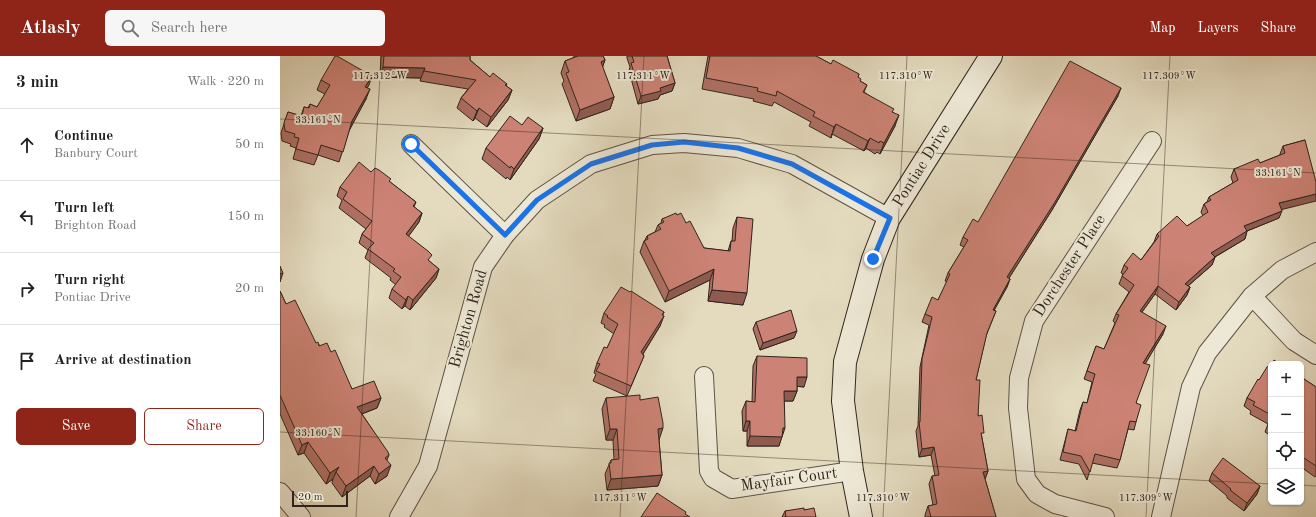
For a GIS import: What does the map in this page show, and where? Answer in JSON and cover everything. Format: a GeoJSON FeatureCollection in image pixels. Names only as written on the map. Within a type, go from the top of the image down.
{"type":"FeatureCollection","features":[{"type":"Feature","properties":{"kind":"main road","name":"Pontiac Drive"},"geometry":{"type":"LineString","coordinates":[[861,517],[852,471],[843,401],[845,362],[873,259],[890,218],[991,56]]}},
{"type":"Feature","properties":{"kind":"street","name":"Dorchester Place"},"geometry":{"type":"LineString","coordinates":[[1105,517],[1055,504],[1037,494],[1026,479],[1018,408],[1019,378],[1034,321],[1152,141]]}},
{"type":"Feature","properties":{"kind":"street","name":"Brighton Road"},"geometry":{"type":"LineString","coordinates":[[399,517],[428,466],[483,267],[505,235],[537,200],[591,164],[652,145],[684,142],[738,148],[792,164],[890,218]]}},
{"type":"Feature","properties":{"kind":"street"},"geometry":{"type":"LineString","coordinates":[[411,144],[505,235]]}},
{"type":"Feature","properties":{"kind":"street"},"geometry":{"type":"LineString","coordinates":[[1161,517],[1191,388],[1207,353],[1252,296],[1282,270],[1316,252]]}},
{"type":"Feature","properties":{"kind":"street"},"geometry":{"type":"LineString","coordinates":[[1252,296],[1294,341],[1316,355]]}},
{"type":"Feature","properties":{"kind":"street","name":"Mayfair Court"},"geometry":{"type":"LineString","coordinates":[[704,376],[709,471],[713,478],[732,489],[852,471]]}},
{"type":"Feature","properties":{"kind":"street"},"geometry":{"type":"LineString","coordinates":[[280,492],[301,517]]}},
{"type":"Feature","properties":{"kind":"building"},"geometry":{"type":"Polygon","coordinates":[[[335,56],[372,76],[365,87],[370,89],[352,121],[343,152],[321,145],[318,155],[296,149],[299,138],[294,137],[295,134],[285,131],[284,123],[288,112],[302,116],[304,107],[309,108],[310,104],[317,107],[330,85],[321,80],[335,56]]]}},
{"type":"Feature","properties":{"kind":"building"},"geometry":{"type":"Polygon","coordinates":[[[384,56],[470,56],[470,60],[490,77],[493,73],[512,90],[491,117],[479,108],[477,111],[461,98],[476,80],[424,71],[425,68],[383,67],[384,56]]]}},
{"type":"Feature","properties":{"kind":"building"},"geometry":{"type":"Polygon","coordinates":[[[578,56],[603,56],[605,60],[601,62],[614,97],[580,110],[566,73],[569,72],[565,61],[578,56]]]}},
{"type":"Feature","properties":{"kind":"building"},"geometry":{"type":"Polygon","coordinates":[[[632,56],[667,56],[675,83],[660,88],[661,91],[641,96],[631,63],[634,62],[632,56]]]}},
{"type":"Feature","properties":{"kind":"building"},"geometry":{"type":"Polygon","coordinates":[[[710,56],[816,56],[831,64],[833,60],[859,74],[858,77],[861,79],[860,81],[867,85],[863,92],[894,109],[892,112],[899,115],[884,143],[880,141],[879,143],[870,138],[868,141],[836,124],[834,127],[813,116],[815,112],[777,91],[776,96],[757,91],[758,88],[706,78],[710,56]]]}},
{"type":"Feature","properties":{"kind":"building"},"geometry":{"type":"Polygon","coordinates":[[[1070,61],[1121,88],[1055,202],[1007,277],[1010,279],[993,310],[996,311],[987,333],[976,380],[980,380],[978,416],[982,415],[984,433],[981,433],[988,471],[983,472],[996,517],[931,517],[928,506],[937,504],[932,476],[939,475],[934,447],[922,449],[919,422],[922,359],[932,317],[925,314],[932,297],[938,300],[950,274],[948,273],[968,240],[963,237],[973,219],[978,222],[1070,61]]]}},
{"type":"Feature","properties":{"kind":"building"},"geometry":{"type":"Polygon","coordinates":[[[510,116],[522,125],[528,117],[543,128],[514,169],[511,166],[510,168],[486,148],[510,116]]]}},
{"type":"Feature","properties":{"kind":"building"},"geometry":{"type":"Polygon","coordinates":[[[1305,140],[1316,182],[1316,194],[1279,203],[1282,211],[1244,226],[1247,231],[1211,253],[1215,257],[1185,284],[1190,287],[1179,302],[1158,286],[1140,311],[1166,326],[1143,363],[1150,365],[1136,403],[1141,405],[1136,422],[1130,421],[1120,460],[1095,454],[1090,472],[1081,456],[1063,452],[1068,429],[1076,431],[1083,402],[1087,403],[1095,374],[1087,371],[1096,346],[1104,349],[1119,315],[1116,314],[1134,285],[1122,276],[1128,268],[1124,265],[1133,253],[1141,260],[1159,236],[1157,234],[1177,216],[1187,226],[1208,212],[1204,204],[1211,200],[1209,197],[1238,180],[1234,169],[1258,159],[1260,163],[1285,153],[1283,146],[1305,140]]]}},
{"type":"Feature","properties":{"kind":"building"},"geometry":{"type":"Polygon","coordinates":[[[359,162],[371,172],[375,168],[391,179],[389,181],[416,202],[413,206],[422,213],[406,234],[432,255],[428,260],[439,269],[413,300],[408,296],[406,300],[392,289],[401,277],[393,271],[395,269],[368,249],[374,243],[362,234],[372,221],[343,199],[347,192],[340,187],[359,162]]]}},
{"type":"Feature","properties":{"kind":"building"},"geometry":{"type":"Polygon","coordinates":[[[676,213],[677,215],[681,213],[686,223],[690,221],[704,248],[730,251],[731,241],[735,241],[737,217],[753,219],[747,293],[712,290],[714,269],[669,291],[644,241],[648,239],[647,236],[661,229],[658,225],[664,222],[662,219],[676,213]]]}},
{"type":"Feature","properties":{"kind":"building"},"geometry":{"type":"Polygon","coordinates":[[[280,266],[283,273],[280,274],[280,266]]]}},
{"type":"Feature","properties":{"kind":"building"},"geometry":{"type":"Polygon","coordinates":[[[621,287],[630,292],[631,291],[664,312],[662,315],[664,316],[641,352],[644,356],[631,386],[596,371],[600,364],[597,363],[604,347],[607,348],[618,324],[607,317],[608,316],[604,313],[621,287]]]}},
{"type":"Feature","properties":{"kind":"building"},"geometry":{"type":"Polygon","coordinates":[[[280,291],[286,304],[295,300],[316,343],[318,342],[319,346],[327,343],[331,352],[335,350],[352,389],[374,381],[381,398],[357,407],[389,455],[385,458],[391,465],[379,474],[374,466],[346,486],[336,472],[339,467],[330,473],[308,442],[302,445],[280,395],[280,291]]]}},
{"type":"Feature","properties":{"kind":"building"},"geometry":{"type":"Polygon","coordinates":[[[791,310],[797,331],[763,343],[756,322],[791,310]]]}},
{"type":"Feature","properties":{"kind":"building"},"geometry":{"type":"Polygon","coordinates":[[[757,356],[807,358],[807,377],[797,377],[797,391],[784,391],[785,428],[783,428],[782,437],[750,436],[750,421],[746,421],[746,401],[755,402],[757,356]]]}},
{"type":"Feature","properties":{"kind":"building"},"geometry":{"type":"Polygon","coordinates":[[[1267,367],[1268,413],[1253,405],[1255,402],[1247,398],[1267,367]]]}},
{"type":"Feature","properties":{"kind":"building"},"geometry":{"type":"Polygon","coordinates":[[[1304,379],[1316,387],[1316,466],[1304,458],[1304,379]]]}},
{"type":"Feature","properties":{"kind":"building"},"geometry":{"type":"Polygon","coordinates":[[[640,395],[640,400],[658,397],[663,423],[663,428],[658,429],[662,475],[611,479],[609,463],[611,463],[611,460],[619,459],[617,429],[610,429],[606,398],[640,395]]]}},
{"type":"Feature","properties":{"kind":"building"},"geometry":{"type":"Polygon","coordinates":[[[1223,458],[1260,486],[1247,503],[1212,473],[1223,458]]]}},
{"type":"Feature","properties":{"kind":"building"},"geometry":{"type":"Polygon","coordinates":[[[657,493],[686,512],[685,514],[690,517],[641,517],[657,493]]]}},
{"type":"Feature","properties":{"kind":"building"},"geometry":{"type":"Polygon","coordinates":[[[814,508],[816,517],[786,517],[785,511],[814,508]]]}},
{"type":"Feature","properties":{"kind":"route"},"geometry":{"type":"LineString","coordinates":[[411,144],[505,235],[537,200],[591,164],[652,145],[684,142],[738,148],[792,164],[890,218],[873,259]]}}]}
